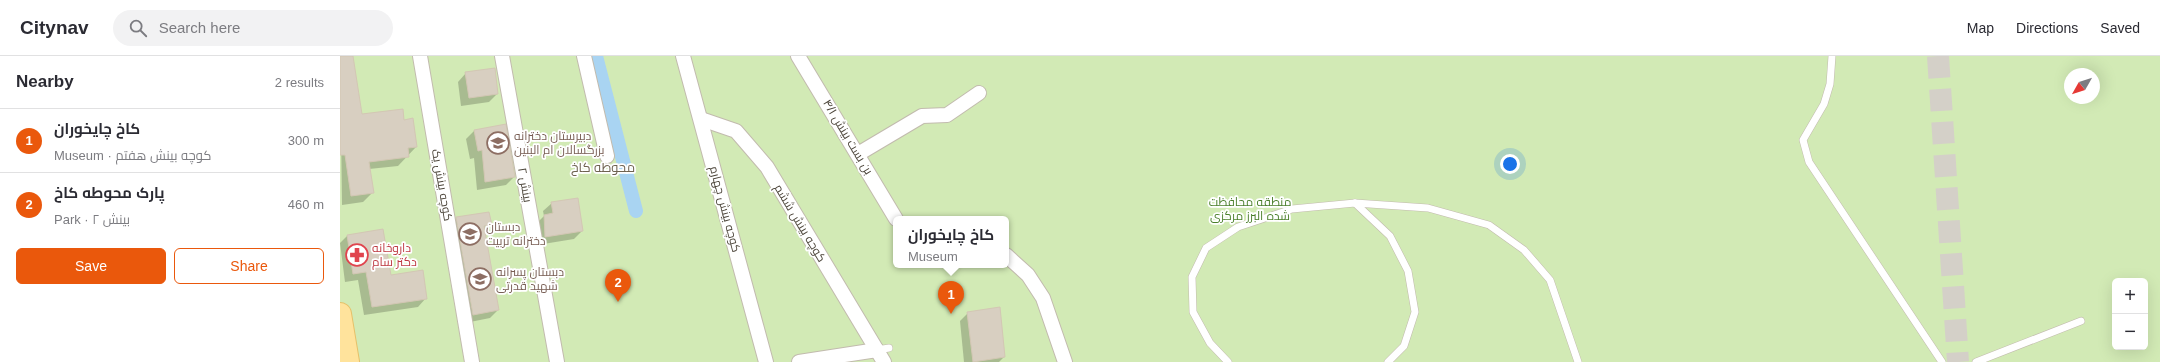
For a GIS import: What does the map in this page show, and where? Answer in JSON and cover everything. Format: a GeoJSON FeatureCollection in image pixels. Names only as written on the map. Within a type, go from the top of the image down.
{"type":"FeatureCollection","features":[{"type":"Feature","properties":{"kind":"main road"},"geometry":{"type":"LineString","coordinates":[[340,314],[348,362]]}},
{"type":"Feature","properties":{"kind":"street","name":"کوچه بینش یک"},"geometry":{"type":"LineString","coordinates":[[420,56],[472,362]]}},
{"type":"Feature","properties":{"kind":"street","name":"بینش ۲"},"geometry":{"type":"LineString","coordinates":[[502,56],[557,362]]}},
{"type":"Feature","properties":{"kind":"street"},"geometry":{"type":"LineString","coordinates":[[584,56],[607,156]]}},
{"type":"Feature","properties":{"kind":"street","name":"کوچه بینش چهارم"},"geometry":{"type":"LineString","coordinates":[[683,56],[766,362]]}},
{"type":"Feature","properties":{"kind":"street","name":"بن بست بینش ۴/۱"},"geometry":{"type":"LineString","coordinates":[[798,56],[894,216]]}},
{"type":"Feature","properties":{"kind":"street"},"geometry":{"type":"LineString","coordinates":[[858,154],[922,116],[947,115],[979,93]]}},
{"type":"Feature","properties":{"kind":"street","name":"کوچه بینش ششم"},"geometry":{"type":"LineString","coordinates":[[701,119],[736,131],[767,168],[884,354]]}},
{"type":"Feature","properties":{"kind":"street"},"geometry":{"type":"LineString","coordinates":[[1009,259],[1028,275],[1043,298],[1065,362]]}},
{"type":"Feature","properties":{"kind":"street"},"geometry":{"type":"LineString","coordinates":[[799,362],[884,354]]}},
{"type":"Feature","properties":{"kind":"lane"},"geometry":{"type":"LineString","coordinates":[[1832,56],[1830,84],[1824,104],[1803,140],[1809,162],[1942,362]]}},
{"type":"Feature","properties":{"kind":"lane"},"geometry":{"type":"LineString","coordinates":[[1355,203],[1390,236],[1408,271],[1415,312],[1404,346],[1388,362]]}},
{"type":"Feature","properties":{"kind":"lane"},"geometry":{"type":"LineString","coordinates":[[1228,362],[1210,344],[1193,312],[1192,277],[1206,248],[1238,227],[1292,209],[1355,203],[1428,208],[1489,226],[1524,250],[1550,280],[1578,362]]}},
{"type":"Feature","properties":{"kind":"lane"},"geometry":{"type":"LineString","coordinates":[[1976,362],[2081,321]]}},
{"type":"Feature","properties":{"kind":"green space","name":"منطقه محافظت شده البرز مرکزی"},"geometry":{"type":"Polygon","coordinates":[[[340,56],[2160,56],[2160,362],[340,362],[340,56]]]}},
{"type":"Feature","properties":{"kind":"building"},"geometry":{"type":"Polygon","coordinates":[[[340,56],[353,56],[362,114],[403,109],[404,120],[413,118],[417,147],[408,148],[409,157],[369,162],[374,193],[351,196],[345,155],[340,155],[340,56]]]}},
{"type":"Feature","properties":{"kind":"building"},"geometry":{"type":"Polygon","coordinates":[[[495,68],[498,94],[469,98],[465,72],[495,68]]]}},
{"type":"Feature","properties":{"kind":"building"},"geometry":{"type":"Polygon","coordinates":[[[506,124],[515,177],[485,182],[482,150],[478,151],[474,130],[506,124]]]}},
{"type":"Feature","properties":{"kind":"building"},"geometry":{"type":"Polygon","coordinates":[[[578,198],[583,231],[545,237],[544,215],[553,213],[551,202],[578,198]]]}},
{"type":"Feature","properties":{"kind":"building"},"geometry":{"type":"Polygon","coordinates":[[[489,212],[492,225],[484,226],[499,310],[473,315],[456,217],[489,212]]]}},
{"type":"Feature","properties":{"kind":"building"},"geometry":{"type":"Polygon","coordinates":[[[383,229],[391,275],[423,270],[427,299],[372,307],[366,272],[353,274],[347,235],[383,229]]]}},
{"type":"Feature","properties":{"kind":"building"},"geometry":{"type":"Polygon","coordinates":[[[1000,307],[1005,357],[973,362],[967,312],[1000,307]]]}},
{"type":"Feature","properties":{"kind":"waterway"},"geometry":{"type":"LineString","coordinates":[[596,56],[636,211]]}},
{"type":"Feature","properties":{"kind":"tunnel"},"geometry":{"type":"LineString","coordinates":[[1938,56],[1958,362]]}},
{"type":"Feature","properties":{"kind":"place","name":"دبیرستان دخترانه بزرگسالان ام البنین"},"geometry":{"type":"Point","coordinates":[498,143]}},
{"type":"Feature","properties":{"kind":"place","name":"دبستان دخترانه تربیت"},"geometry":{"type":"Point","coordinates":[470,234]}},
{"type":"Feature","properties":{"kind":"place","name":"داروخانه دکتر سام"},"geometry":{"type":"Point","coordinates":[357,255]}},
{"type":"Feature","properties":{"kind":"place","name":"دبستان پسرانه شهید قدرتی"},"geometry":{"type":"Point","coordinates":[480,279]}},
{"type":"Feature","properties":{"kind":"place","name":"پارک محوطه کاخ"},"geometry":{"type":"Point","coordinates":[618,302]}},
{"type":"Feature","properties":{"kind":"place","name":"کاخ چایخوران"},"geometry":{"type":"Point","coordinates":[951,314]}},
{"type":"Feature","properties":{"kind":"district","name":"محوطه کاخ"},"geometry":{"type":"Point","coordinates":[603,167]}}]}
